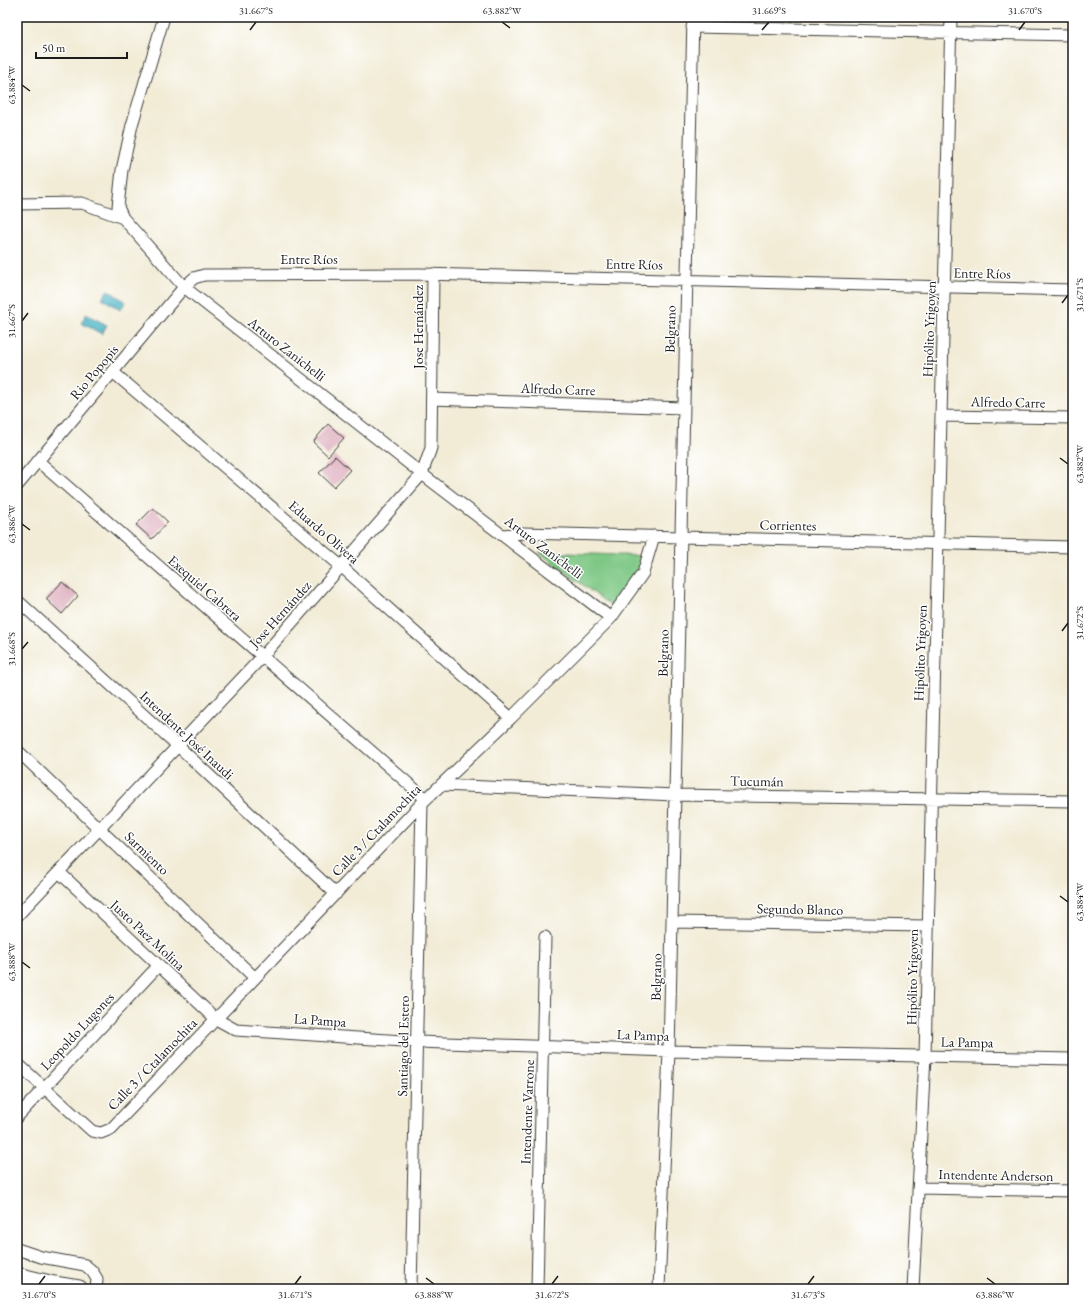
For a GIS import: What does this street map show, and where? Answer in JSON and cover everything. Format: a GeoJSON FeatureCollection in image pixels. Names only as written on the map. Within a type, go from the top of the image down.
{"type":"FeatureCollection","features":[{"type":"Feature","properties":{"kind":"main road"},"geometry":{"type":"LineString","coordinates":[[17,1276],[54,1285],[79,1289]]}},
{"type":"Feature","properties":{"kind":"street","name":"Arturo Zanichelli"},"geometry":{"type":"LineString","coordinates":[[164,17],[132,126],[122,170],[118,207],[123,218],[184,288],[422,474],[611,618]]}},
{"type":"Feature","properties":{"kind":"street","name":"Hipólito Yrigoyen"},"geometry":{"type":"LineString","coordinates":[[913,1289],[925,1056],[930,799],[945,287],[951,17]]}},
{"type":"Feature","properties":{"kind":"street"},"geometry":{"type":"LineString","coordinates":[[692,22],[951,34],[1073,35]]}},
{"type":"Feature","properties":{"kind":"street","name":"Belgrano"},"geometry":{"type":"LineString","coordinates":[[659,1289],[669,1052],[692,22]]}},
{"type":"Feature","properties":{"kind":"street"},"geometry":{"type":"LineString","coordinates":[[17,204],[82,203],[123,218]]}},
{"type":"Feature","properties":{"kind":"street","name":"Entre Ríos"},"geometry":{"type":"LineString","coordinates":[[194,278],[204,275],[433,274],[1073,290]]}},
{"type":"Feature","properties":{"kind":"street","name":"Jose Hernández"},"geometry":{"type":"LineString","coordinates":[[19,910],[59,872],[261,658],[422,474],[431,448],[433,274]]}},
{"type":"Feature","properties":{"kind":"street","name":"Rio Popopis"},"geometry":{"type":"LineString","coordinates":[[17,486],[194,278]]}},
{"type":"Feature","properties":{"kind":"street","name":"Eduardo Olivera"},"geometry":{"type":"LineString","coordinates":[[114,373],[342,567],[511,718]]}},
{"type":"Feature","properties":{"kind":"street","name":"Alfredo Carre"},"geometry":{"type":"LineString","coordinates":[[432,399],[683,408]]}},
{"type":"Feature","properties":{"kind":"street","name":"Alfredo Carre"},"geometry":{"type":"LineString","coordinates":[[941,416],[1073,418]]}},
{"type":"Feature","properties":{"kind":"street","name":"Exequiel Cabrera"},"geometry":{"type":"LineString","coordinates":[[38,461],[424,801]]}},
{"type":"Feature","properties":{"kind":"street","name":"Corrientes"},"geometry":{"type":"LineString","coordinates":[[503,535],[523,533],[1073,547]]}},
{"type":"Feature","properties":{"kind":"street","name":"Calle 3 / Ctalamochita"},"geometry":{"type":"LineString","coordinates":[[44,1088],[92,1130],[101,1133],[111,1129],[424,801],[511,718],[611,618],[643,573],[654,536]]}},
{"type":"Feature","properties":{"kind":"street","name":"Intendente José Inaudi"},"geometry":{"type":"LineString","coordinates":[[17,600],[178,746],[336,894]]}},
{"type":"Feature","properties":{"kind":"street","name":"Sarmiento"},"geometry":{"type":"LineString","coordinates":[[17,750],[255,978]]}},
{"type":"Feature","properties":{"kind":"street","name":"Tucumán"},"geometry":{"type":"LineString","coordinates":[[442,785],[675,795],[1073,801]]}},
{"type":"Feature","properties":{"kind":"street","name":"Santiago del Estero"},"geometry":{"type":"LineString","coordinates":[[411,1289],[424,801]]}},
{"type":"Feature","properties":{"kind":"street","name":"Justo Paez Molina"},"geometry":{"type":"LineString","coordinates":[[59,872],[216,1020]]}},
{"type":"Feature","properties":{"kind":"street","name":"Segundo Blanco"},"geometry":{"type":"LineString","coordinates":[[672,922],[928,926]]}},
{"type":"Feature","properties":{"kind":"street","name":"Intendente Varrone"},"geometry":{"type":"LineString","coordinates":[[537,1289],[544,1046],[545,937]]}},
{"type":"Feature","properties":{"kind":"street","name":"Leopoldo Lugones"},"geometry":{"type":"LineString","coordinates":[[17,1117],[159,966]]}},
{"type":"Feature","properties":{"kind":"street","name":"La Pampa"},"geometry":{"type":"LineString","coordinates":[[216,1020],[236,1030],[418,1042],[669,1052],[1073,1059]]}},
{"type":"Feature","properties":{"kind":"street"},"geometry":{"type":"LineString","coordinates":[[17,1063],[44,1088]]}},
{"type":"Feature","properties":{"kind":"street","name":"Intendente Anderson"},"geometry":{"type":"LineString","coordinates":[[918,1188],[1073,1191]]}},
{"type":"Feature","properties":{"kind":"street"},"geometry":{"type":"LineString","coordinates":[[17,1249],[41,1257],[85,1265],[92,1271],[97,1279],[96,1289]]}},
{"type":"Feature","properties":{"kind":"green space"},"geometry":{"type":"Polygon","coordinates":[[[539,552],[648,556],[611,606],[539,552]]]}},
{"type":"Feature","properties":{"kind":"water"},"geometry":{"type":"Polygon","coordinates":[[[108,290],[126,302],[120,310],[102,298],[108,290]]]}},
{"type":"Feature","properties":{"kind":"water"},"geometry":{"type":"Polygon","coordinates":[[[86,314],[107,325],[102,334],[81,323],[86,314]]]}},
{"type":"Feature","properties":{"kind":"building"},"geometry":{"type":"Polygon","coordinates":[[[328,424],[344,438],[328,456],[313,442],[328,424]]]}},
{"type":"Feature","properties":{"kind":"building"},"geometry":{"type":"Polygon","coordinates":[[[335,456],[350,470],[334,487],[319,473],[335,456]]]}},
{"type":"Feature","properties":{"kind":"building"},"geometry":{"type":"Polygon","coordinates":[[[153,508],[168,522],[152,539],[136,525],[153,508]]]}},
{"type":"Feature","properties":{"kind":"building"},"geometry":{"type":"Polygon","coordinates":[[[62,582],[78,596],[62,614],[46,599],[62,582]]]}}]}
